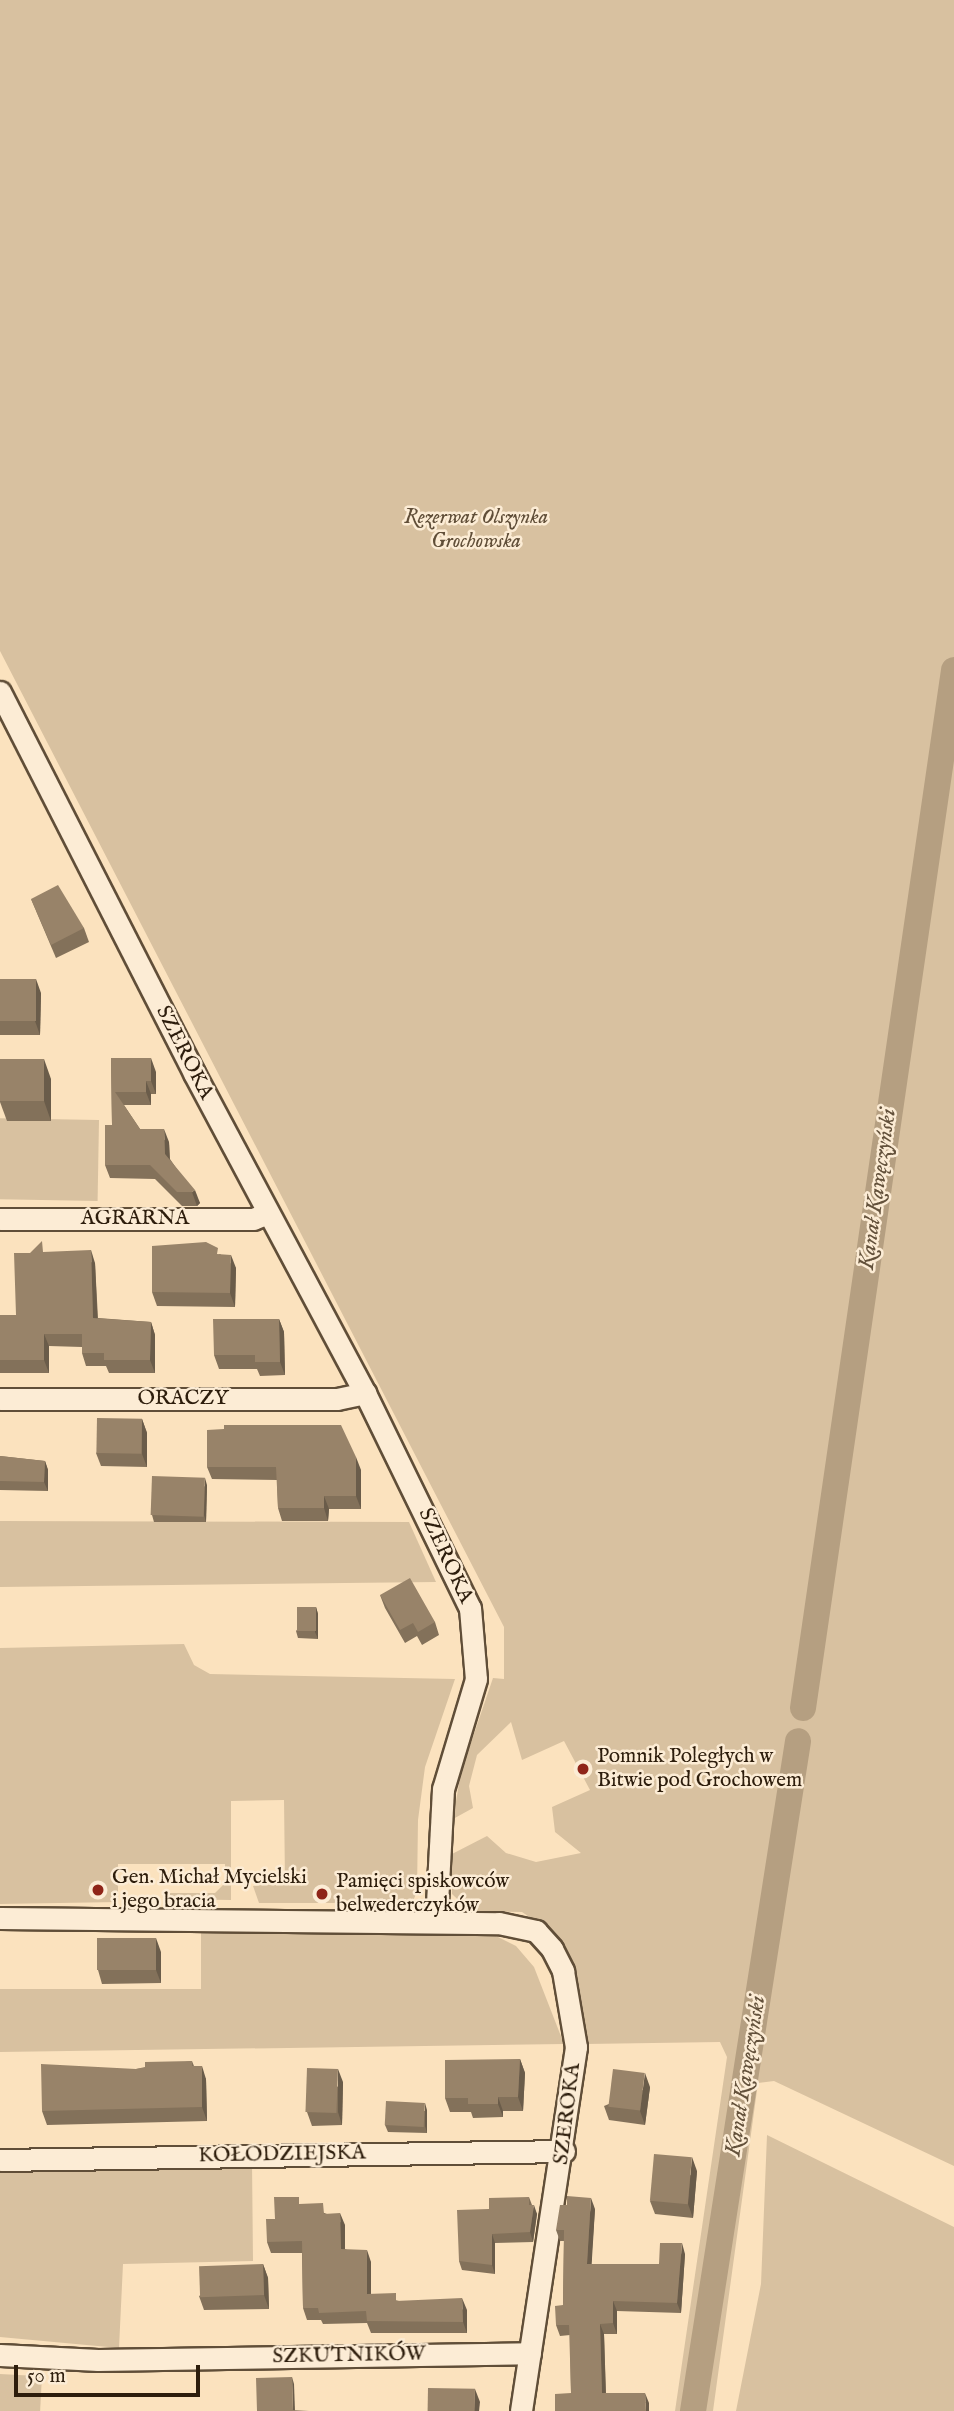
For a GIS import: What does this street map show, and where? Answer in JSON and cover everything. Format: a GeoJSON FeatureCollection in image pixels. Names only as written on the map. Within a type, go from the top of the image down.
{"type":"FeatureCollection","features":[{"type":"Feature","properties":{"kind":"street","name":"SZEROKA"},"geometry":{"type":"LineString","coordinates":[[0,692],[268,1213],[365,1393],[462,1586],[475,1632],[474,1693],[443,1789],[436,1922],[521,1927],[536,1931],[552,1949],[563,1971],[576,2048],[564,2151],[521,2411]]}},
{"type":"Feature","properties":{"kind":"street","name":"AGRARNA"},"geometry":{"type":"LineString","coordinates":[[0,1219],[240,1219],[268,1213]]}},
{"type":"Feature","properties":{"kind":"street","name":"ORACZY"},"geometry":{"type":"LineString","coordinates":[[0,1399],[337,1399],[365,1393]]}},
{"type":"Feature","properties":{"kind":"street"},"geometry":{"type":"LineString","coordinates":[[0,1918],[436,1922]]}},
{"type":"Feature","properties":{"kind":"street","name":"KOŁODZIEJSKA"},"geometry":{"type":"LineString","coordinates":[[0,2160],[564,2151]]}},
{"type":"Feature","properties":{"kind":"street","name":"SZKUTNIKÓW"},"geometry":{"type":"LineString","coordinates":[[0,2355],[110,2360],[530,2353]]}},
{"type":"Feature","properties":{"kind":"green space","name":"Rezerwat Olszynka Grochowska"},"geometry":{"type":"Polygon","coordinates":[[[0,0],[954,0],[954,2166],[774,2081],[758,2083],[713,2411],[675,2411],[727,2057],[720,2042],[586,2044],[550,1931],[522,1912],[470,1911],[452,1894],[452,1854],[487,1836],[506,1853],[536,1862],[581,1853],[555,1832],[552,1807],[590,1790],[564,1741],[522,1760],[511,1722],[477,1755],[469,1786],[473,1808],[453,1819],[461,1772],[493,1678],[504,1679],[504,1627],[0,651],[0,0]]]}},
{"type":"Feature","properties":{"kind":"green space"},"geometry":{"type":"Polygon","coordinates":[[[0,1118],[99,1120],[98,1201],[0,1199],[0,1118]]]}},
{"type":"Feature","properties":{"kind":"green space"},"geometry":{"type":"Polygon","coordinates":[[[0,1521],[409,1522],[436,1582],[0,1587],[0,1521]]]}},
{"type":"Feature","properties":{"kind":"green space"},"geometry":{"type":"Polygon","coordinates":[[[184,1644],[194,1665],[210,1674],[455,1679],[425,1767],[418,1820],[417,1892],[412,1903],[259,1903],[253,1886],[285,1882],[284,1800],[231,1801],[231,1900],[169,1899],[169,1893],[215,1893],[225,1883],[225,1864],[118,1864],[118,1902],[0,1904],[0,1648],[184,1644]]]}},
{"type":"Feature","properties":{"kind":"green space"},"geometry":{"type":"Polygon","coordinates":[[[201,1933],[494,1935],[516,1946],[534,1967],[564,2044],[0,2052],[0,1989],[201,1989],[201,1933]]]}},
{"type":"Feature","properties":{"kind":"green space"},"geometry":{"type":"Polygon","coordinates":[[[767,2135],[954,2227],[954,2411],[736,2411],[761,2284],[767,2135]]]}},
{"type":"Feature","properties":{"kind":"green space"},"geometry":{"type":"Polygon","coordinates":[[[252,2162],[253,2261],[123,2264],[119,2348],[0,2337],[0,2166],[252,2162]]]}},
{"type":"Feature","properties":{"kind":"green space"},"geometry":{"type":"Polygon","coordinates":[[[0,2374],[42,2376],[40,2411],[0,2411],[0,2374]]]}},
{"type":"Feature","properties":{"kind":"building"},"geometry":{"type":"Polygon","coordinates":[[[58,885],[84,928],[51,945],[31,899],[58,885]]]}},
{"type":"Feature","properties":{"kind":"building"},"geometry":{"type":"Polygon","coordinates":[[[0,979],[36,979],[36,1021],[0,1021],[0,979]]]}},
{"type":"Feature","properties":{"kind":"building"},"geometry":{"type":"Polygon","coordinates":[[[111,1058],[151,1058],[151,1081],[146,1081],[146,1092],[115,1092],[140,1129],[164,1129],[165,1154],[195,1190],[192,1192],[177,1192],[150,1165],[105,1165],[105,1125],[112,1125],[111,1058]]]}},
{"type":"Feature","properties":{"kind":"building"},"geometry":{"type":"Polygon","coordinates":[[[0,1059],[44,1059],[44,1101],[0,1101],[0,1059]]]}},
{"type":"Feature","properties":{"kind":"building"},"geometry":{"type":"Polygon","coordinates":[[[42,1241],[43,1252],[91,1250],[93,1318],[151,1322],[150,1360],[104,1360],[104,1353],[82,1353],[82,1334],[44,1334],[44,1360],[0,1360],[0,1315],[16,1315],[14,1253],[30,1253],[42,1241]]]}},
{"type":"Feature","properties":{"kind":"building"},"geometry":{"type":"Polygon","coordinates":[[[206,1242],[218,1248],[217,1254],[231,1255],[230,1293],[152,1292],[152,1246],[206,1242]]]}},
{"type":"Feature","properties":{"kind":"building"},"geometry":{"type":"Polygon","coordinates":[[[213,1319],[279,1319],[280,1362],[255,1362],[255,1355],[214,1355],[213,1319]]]}},
{"type":"Feature","properties":{"kind":"building"},"geometry":{"type":"Polygon","coordinates":[[[97,1418],[142,1419],[141,1454],[96,1453],[97,1418]]]}},
{"type":"Feature","properties":{"kind":"building"},"geometry":{"type":"Polygon","coordinates":[[[224,1425],[341,1425],[356,1457],[356,1496],[324,1496],[324,1508],[278,1508],[276,1467],[207,1467],[207,1430],[224,1429],[224,1425]]]}},
{"type":"Feature","properties":{"kind":"building"},"geometry":{"type":"Polygon","coordinates":[[[0,1456],[45,1461],[44,1482],[0,1481],[0,1456]]]}},
{"type":"Feature","properties":{"kind":"building"},"geometry":{"type":"Polygon","coordinates":[[[152,1476],[205,1478],[204,1517],[151,1515],[152,1476]]]}},
{"type":"Feature","properties":{"kind":"building"},"geometry":{"type":"Polygon","coordinates":[[[410,1578],[435,1622],[418,1632],[413,1623],[400,1630],[380,1595],[410,1578]]]}},
{"type":"Feature","properties":{"kind":"building"},"geometry":{"type":"Polygon","coordinates":[[[297,1607],[316,1607],[316,1631],[297,1631],[297,1607]]]}},
{"type":"Feature","properties":{"kind":"building"},"geometry":{"type":"Polygon","coordinates":[[[97,1938],[156,1938],[156,1970],[97,1970],[97,1938]]]}},
{"type":"Feature","properties":{"kind":"building"},"geometry":{"type":"Polygon","coordinates":[[[520,2059],[518,2097],[498,2097],[498,2104],[468,2104],[468,2098],[445,2098],[445,2060],[520,2059]]]}},
{"type":"Feature","properties":{"kind":"building"},"geometry":{"type":"Polygon","coordinates":[[[192,2061],[192,2066],[202,2066],[202,2107],[42,2111],[41,2064],[136,2069],[145,2067],[145,2062],[192,2061]]]}},
{"type":"Feature","properties":{"kind":"building"},"geometry":{"type":"Polygon","coordinates":[[[307,2068],[338,2069],[336,2113],[305,2112],[307,2068]]]}},
{"type":"Feature","properties":{"kind":"building"},"geometry":{"type":"Polygon","coordinates":[[[613,2069],[645,2073],[640,2111],[608,2107],[613,2069]]]}},
{"type":"Feature","properties":{"kind":"building"},"geometry":{"type":"Polygon","coordinates":[[[386,2101],[425,2103],[424,2127],[385,2125],[386,2101]]]}},
{"type":"Feature","properties":{"kind":"building"},"geometry":{"type":"Polygon","coordinates":[[[654,2154],[692,2157],[688,2204],[650,2201],[654,2154]]]}},
{"type":"Feature","properties":{"kind":"building"},"geometry":{"type":"Polygon","coordinates":[[[567,2196],[591,2198],[587,2264],[659,2264],[660,2243],[682,2243],[677,2303],[613,2301],[613,2323],[600,2324],[602,2393],[645,2393],[646,2411],[555,2411],[555,2394],[571,2393],[569,2325],[556,2325],[555,2306],[563,2305],[564,2230],[556,2230],[560,2205],[567,2205],[567,2196]]]}},
{"type":"Feature","properties":{"kind":"building"},"geometry":{"type":"Polygon","coordinates":[[[274,2197],[299,2197],[299,2204],[323,2203],[324,2214],[340,2213],[341,2249],[367,2250],[367,2294],[396,2293],[396,2301],[462,2298],[463,2322],[367,2321],[366,2311],[319,2313],[318,2308],[303,2308],[302,2241],[267,2242],[266,2219],[275,2219],[274,2197]]]}},
{"type":"Feature","properties":{"kind":"building"},"geometry":{"type":"Polygon","coordinates":[[[529,2197],[529,2205],[534,2205],[530,2232],[492,2234],[492,2265],[459,2261],[457,2210],[489,2209],[489,2198],[529,2197]]]}},
{"type":"Feature","properties":{"kind":"building"},"geometry":{"type":"Polygon","coordinates":[[[263,2264],[264,2295],[200,2297],[199,2266],[263,2264]]]}},
{"type":"Feature","properties":{"kind":"building"},"geometry":{"type":"Polygon","coordinates":[[[292,2377],[293,2410],[309,2411],[257,2411],[256,2378],[292,2377]]]}},
{"type":"Feature","properties":{"kind":"building"},"geometry":{"type":"Polygon","coordinates":[[[428,2388],[475,2389],[475,2411],[428,2411],[428,2388]]]}},
{"type":"Feature","properties":{"kind":"waterway","name":"Kanał Kawęczyński"},"geometry":{"type":"LineString","coordinates":[[803,1708],[954,670]]}},
{"type":"Feature","properties":{"kind":"waterway","name":"Kanał Kawęczyński"},"geometry":{"type":"LineString","coordinates":[[693,2411],[798,1741]]}},
{"type":"Feature","properties":{"kind":"place","name":"Pomnik Poległych w Bitwie pod Grochowem"},"geometry":{"type":"Point","coordinates":[583,1769]}},
{"type":"Feature","properties":{"kind":"place","name":"Gen. Michał Mycielski i jego bracia"},"geometry":{"type":"Point","coordinates":[98,1890]}},
{"type":"Feature","properties":{"kind":"place","name":"Pamięci spiskowców belwederczyków"},"geometry":{"type":"Point","coordinates":[322,1894]}}]}
